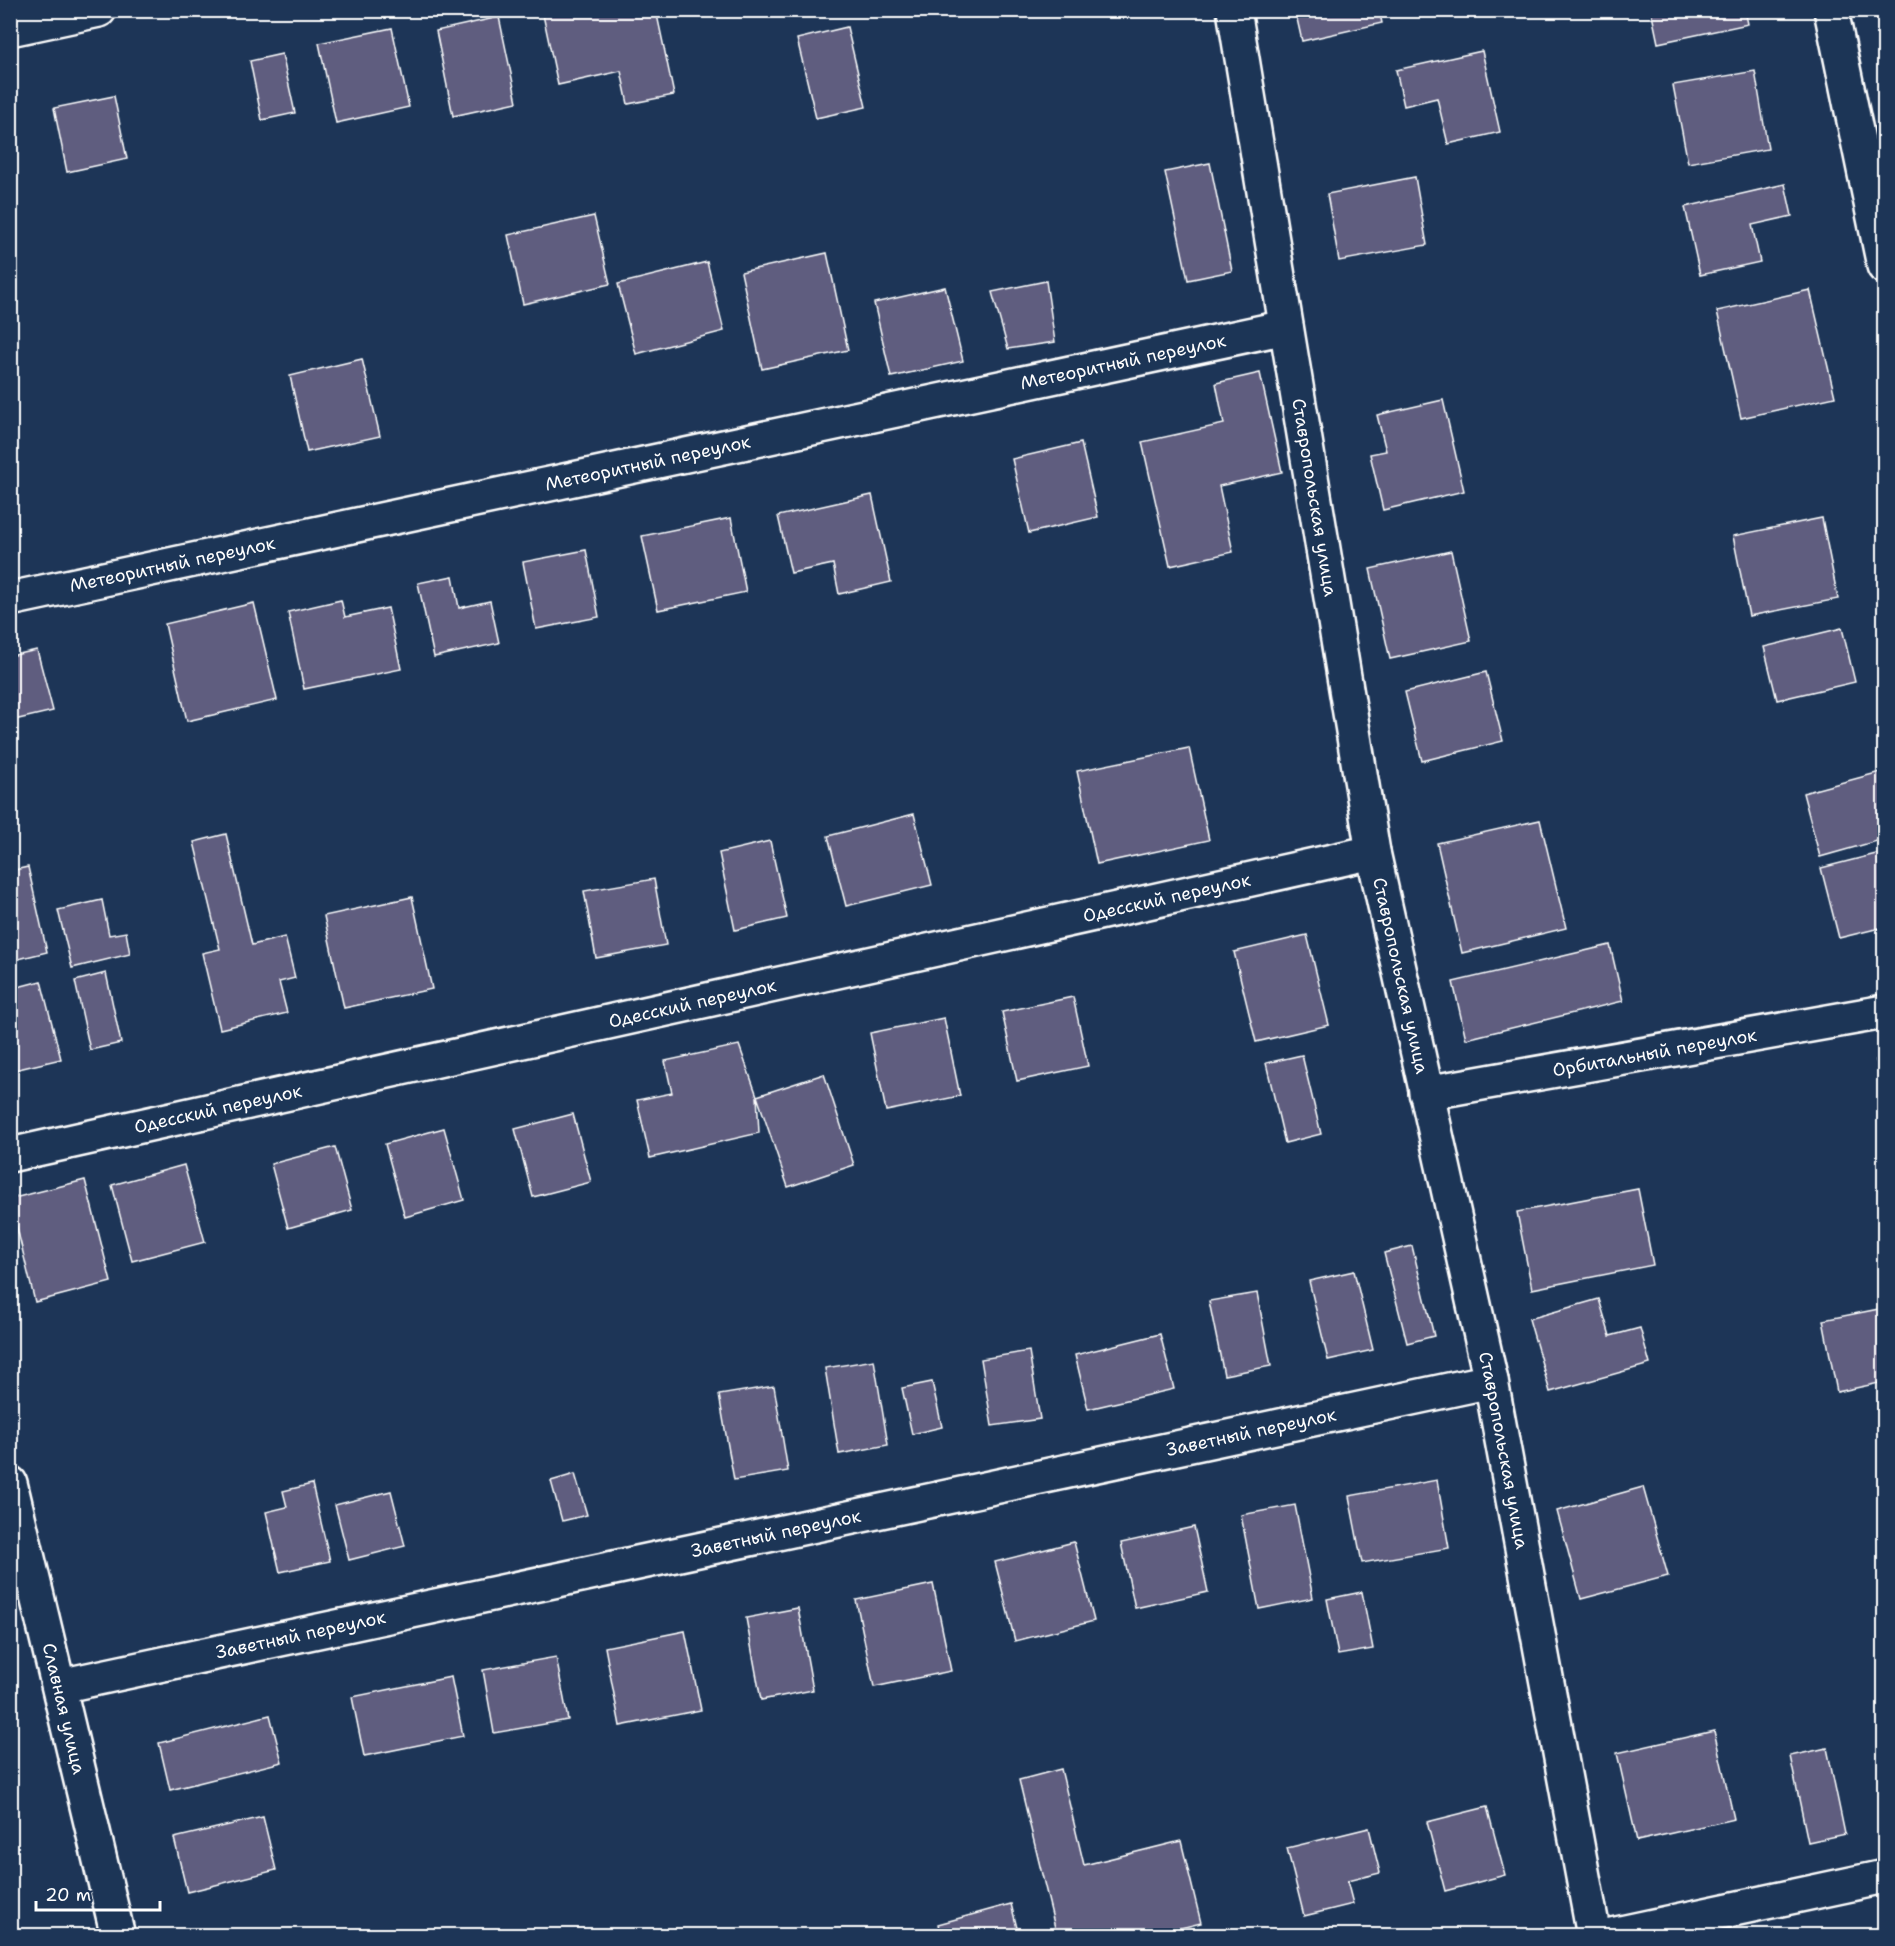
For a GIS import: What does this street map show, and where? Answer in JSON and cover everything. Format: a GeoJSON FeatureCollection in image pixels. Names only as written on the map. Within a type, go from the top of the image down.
{"type":"FeatureCollection","features":[{"type":"Feature","properties":{"kind":"street"},"geometry":{"type":"LineString","coordinates":[[10,29],[99,10]]}},
{"type":"Feature","properties":{"kind":"street","name":"Ставропольская улица"},"geometry":{"type":"LineString","coordinates":[[1234,10],[1373,852],[1491,1381],[1594,1935]]}},
{"type":"Feature","properties":{"kind":"street"},"geometry":{"type":"LineString","coordinates":[[1831,10],[1884,266]]}},
{"type":"Feature","properties":{"kind":"street","name":"Метеоритный переулок"},"geometry":{"type":"LineString","coordinates":[[10,599],[1286,327]]}},
{"type":"Feature","properties":{"kind":"street","name":"Одесский переулок"},"geometry":{"type":"LineString","coordinates":[[10,1155],[1373,852]]}},
{"type":"Feature","properties":{"kind":"street","name":"Орбитальный переулок"},"geometry":{"type":"LineString","coordinates":[[1426,1093],[1884,1012]]}},
{"type":"Feature","properties":{"kind":"street","name":"Заветный переулок"},"geometry":{"type":"LineString","coordinates":[[60,1686],[1491,1381]]}},
{"type":"Feature","properties":{"kind":"street","name":"Славная улица"},"geometry":{"type":"LineString","coordinates":[[10,1483],[118,1935]]}},
{"type":"Feature","properties":{"kind":"street"},"geometry":{"type":"LineString","coordinates":[[1608,1935],[1884,1877]]}},
{"type":"Feature","properties":{"kind":"building"},"geometry":{"type":"Polygon","coordinates":[[[542,10],[656,10],[674,95],[628,104],[621,71],[558,85],[542,10]]]}},
{"type":"Feature","properties":{"kind":"building"},"geometry":{"type":"Polygon","coordinates":[[[1295,10],[1379,10],[1382,23],[1302,41],[1295,10]]]}},
{"type":"Feature","properties":{"kind":"building"},"geometry":{"type":"Polygon","coordinates":[[[1651,10],[1745,10],[1748,24],[1658,43],[1651,10]]]}},
{"type":"Feature","properties":{"kind":"building"},"geometry":{"type":"Polygon","coordinates":[[[499,17],[517,102],[453,116],[436,31],[499,17]]]}},
{"type":"Feature","properties":{"kind":"building"},"geometry":{"type":"Polygon","coordinates":[[[847,27],[866,107],[816,118],[797,39],[847,27]]]}},
{"type":"Feature","properties":{"kind":"building"},"geometry":{"type":"Polygon","coordinates":[[[392,28],[409,107],[336,123],[319,43],[392,28]]]}},
{"type":"Feature","properties":{"kind":"building"},"geometry":{"type":"Polygon","coordinates":[[[1482,51],[1500,132],[1448,144],[1437,98],[1404,106],[1396,70],[1482,51]]]}},
{"type":"Feature","properties":{"kind":"building"},"geometry":{"type":"Polygon","coordinates":[[[282,54],[295,113],[262,120],[250,61],[282,54]]]}},
{"type":"Feature","properties":{"kind":"building"},"geometry":{"type":"Polygon","coordinates":[[[1755,71],[1768,149],[1688,163],[1673,85],[1755,71]]]}},
{"type":"Feature","properties":{"kind":"building"},"geometry":{"type":"Polygon","coordinates":[[[114,96],[127,159],[67,172],[54,108],[114,96]]]}},
{"type":"Feature","properties":{"kind":"building"},"geometry":{"type":"Polygon","coordinates":[[[1210,163],[1232,271],[1188,280],[1165,172],[1210,163]]]}},
{"type":"Feature","properties":{"kind":"building"},"geometry":{"type":"Polygon","coordinates":[[[1415,177],[1427,245],[1339,261],[1327,194],[1415,177]]]}},
{"type":"Feature","properties":{"kind":"building"},"geometry":{"type":"Polygon","coordinates":[[[1785,184],[1792,216],[1752,225],[1760,262],[1700,275],[1685,207],[1785,184]]]}},
{"type":"Feature","properties":{"kind":"building"},"geometry":{"type":"Polygon","coordinates":[[[594,216],[610,284],[523,304],[508,235],[594,216]]]}},
{"type":"Feature","properties":{"kind":"building"},"geometry":{"type":"Polygon","coordinates":[[[827,253],[848,350],[762,369],[741,272],[827,253]]]}},
{"type":"Feature","properties":{"kind":"building"},"geometry":{"type":"Polygon","coordinates":[[[707,262],[724,331],[636,354],[618,284],[707,262]]]}},
{"type":"Feature","properties":{"kind":"building"},"geometry":{"type":"Polygon","coordinates":[[[1046,281],[1055,342],[1008,349],[992,292],[1046,281]]]}},
{"type":"Feature","properties":{"kind":"building"},"geometry":{"type":"Polygon","coordinates":[[[945,287],[963,361],[891,377],[874,303],[945,287]]]}},
{"type":"Feature","properties":{"kind":"building"},"geometry":{"type":"Polygon","coordinates":[[[1810,290],[1835,397],[1741,418],[1717,311],[1810,290]]]}},
{"type":"Feature","properties":{"kind":"building"},"geometry":{"type":"Polygon","coordinates":[[[362,359],[380,436],[307,452],[290,376],[362,359]]]}},
{"type":"Feature","properties":{"kind":"building"},"geometry":{"type":"Polygon","coordinates":[[[1260,373],[1282,472],[1219,486],[1233,552],[1170,566],[1142,442],[1224,424],[1216,383],[1260,373]]]}},
{"type":"Feature","properties":{"kind":"building"},"geometry":{"type":"Polygon","coordinates":[[[1443,400],[1464,491],[1383,510],[1370,454],[1386,451],[1377,415],[1443,400]]]}},
{"type":"Feature","properties":{"kind":"building"},"geometry":{"type":"Polygon","coordinates":[[[1081,443],[1098,517],[1029,533],[1012,459],[1081,443]]]}},
{"type":"Feature","properties":{"kind":"building"},"geometry":{"type":"Polygon","coordinates":[[[872,495],[891,582],[839,594],[833,564],[791,573],[778,516],[872,495]]]}},
{"type":"Feature","properties":{"kind":"building"},"geometry":{"type":"Polygon","coordinates":[[[731,518],[746,592],[658,610],[642,536],[731,518]]]}},
{"type":"Feature","properties":{"kind":"building"},"geometry":{"type":"Polygon","coordinates":[[[1822,518],[1838,599],[1749,616],[1733,536],[1822,518]]]}},
{"type":"Feature","properties":{"kind":"building"},"geometry":{"type":"Polygon","coordinates":[[[586,550],[599,617],[536,629],[523,562],[586,550]]]}},
{"type":"Feature","properties":{"kind":"building"},"geometry":{"type":"Polygon","coordinates":[[[1451,551],[1471,641],[1390,659],[1370,569],[1451,551]]]}},
{"type":"Feature","properties":{"kind":"building"},"geometry":{"type":"Polygon","coordinates":[[[453,576],[459,608],[490,601],[499,643],[434,657],[418,583],[453,576]]]}},
{"type":"Feature","properties":{"kind":"building"},"geometry":{"type":"Polygon","coordinates":[[[341,600],[345,617],[388,608],[401,669],[304,689],[288,612],[341,600]]]}},
{"type":"Feature","properties":{"kind":"building"},"geometry":{"type":"Polygon","coordinates":[[[254,603],[277,700],[187,721],[165,624],[254,603]]]}},
{"type":"Feature","properties":{"kind":"building"},"geometry":{"type":"Polygon","coordinates":[[[1842,628],[1855,682],[1777,700],[1764,647],[1842,628]]]}},
{"type":"Feature","properties":{"kind":"building"},"geometry":{"type":"Polygon","coordinates":[[[37,650],[53,711],[10,721],[10,656],[37,650]]]}},
{"type":"Feature","properties":{"kind":"building"},"geometry":{"type":"Polygon","coordinates":[[[1486,672],[1503,741],[1422,761],[1405,692],[1486,672]]]}},
{"type":"Feature","properties":{"kind":"building"},"geometry":{"type":"Polygon","coordinates":[[[1189,748],[1209,840],[1097,864],[1077,771],[1189,748]]]}},
{"type":"Feature","properties":{"kind":"building"},"geometry":{"type":"Polygon","coordinates":[[[1884,771],[1884,839],[1820,857],[1803,793],[1884,771]]]}},
{"type":"Feature","properties":{"kind":"building"},"geometry":{"type":"Polygon","coordinates":[[[914,814],[932,885],[846,906],[828,836],[914,814]]]}},
{"type":"Feature","properties":{"kind":"building"},"geometry":{"type":"Polygon","coordinates":[[[1540,820],[1566,928],[1462,953],[1437,843],[1540,820]]]}},
{"type":"Feature","properties":{"kind":"building"},"geometry":{"type":"Polygon","coordinates":[[[226,834],[252,945],[285,937],[295,978],[279,982],[287,1013],[220,1029],[202,953],[220,949],[194,842],[226,834]]]}},
{"type":"Feature","properties":{"kind":"building"},"geometry":{"type":"Polygon","coordinates":[[[770,841],[787,918],[735,930],[719,853],[770,841]]]}},
{"type":"Feature","properties":{"kind":"building"},"geometry":{"type":"Polygon","coordinates":[[[1884,852],[1884,927],[1839,938],[1821,868],[1884,852]]]}},
{"type":"Feature","properties":{"kind":"building"},"geometry":{"type":"Polygon","coordinates":[[[28,867],[47,952],[10,961],[10,871],[28,867]]]}},
{"type":"Feature","properties":{"kind":"building"},"geometry":{"type":"Polygon","coordinates":[[[654,879],[666,945],[596,958],[584,891],[654,879]]]}},
{"type":"Feature","properties":{"kind":"building"},"geometry":{"type":"Polygon","coordinates":[[[412,897],[432,989],[344,1008],[324,916],[412,897]]]}},
{"type":"Feature","properties":{"kind":"building"},"geometry":{"type":"Polygon","coordinates":[[[102,900],[109,935],[126,932],[130,954],[72,968],[58,910],[102,900]]]}},
{"type":"Feature","properties":{"kind":"building"},"geometry":{"type":"Polygon","coordinates":[[[1307,935],[1329,1025],[1256,1042],[1234,952],[1307,935]]]}},
{"type":"Feature","properties":{"kind":"building"},"geometry":{"type":"Polygon","coordinates":[[[1610,945],[1623,1001],[1466,1039],[1453,982],[1610,945]]]}},
{"type":"Feature","properties":{"kind":"building"},"geometry":{"type":"Polygon","coordinates":[[[106,973],[121,1043],[90,1050],[75,981],[106,973]]]}},
{"type":"Feature","properties":{"kind":"building"},"geometry":{"type":"Polygon","coordinates":[[[41,981],[61,1059],[10,1071],[10,989],[41,981]]]}},
{"type":"Feature","properties":{"kind":"building"},"geometry":{"type":"Polygon","coordinates":[[[1073,997],[1088,1066],[1017,1081],[1002,1012],[1073,997]]]}},
{"type":"Feature","properties":{"kind":"building"},"geometry":{"type":"Polygon","coordinates":[[[944,1018],[960,1096],[886,1111],[870,1033],[944,1018]]]}},
{"type":"Feature","properties":{"kind":"building"},"geometry":{"type":"Polygon","coordinates":[[[739,1045],[757,1096],[759,1133],[650,1158],[637,1100],[672,1093],[665,1061],[739,1045]]]}},
{"type":"Feature","properties":{"kind":"building"},"geometry":{"type":"Polygon","coordinates":[[[1302,1055],[1321,1134],[1285,1143],[1266,1063],[1302,1055]]]}},
{"type":"Feature","properties":{"kind":"building"},"geometry":{"type":"Polygon","coordinates":[[[1884,1058],[1884,1097],[1876,1060],[1884,1058]]]}},
{"type":"Feature","properties":{"kind":"building"},"geometry":{"type":"Polygon","coordinates":[[[824,1074],[854,1165],[788,1187],[757,1096],[824,1074]]]}},
{"type":"Feature","properties":{"kind":"building"},"geometry":{"type":"Polygon","coordinates":[[[573,1114],[591,1182],[533,1197],[515,1129],[573,1114]]]}},
{"type":"Feature","properties":{"kind":"building"},"geometry":{"type":"Polygon","coordinates":[[[444,1128],[464,1200],[405,1217],[385,1144],[444,1128]]]}},
{"type":"Feature","properties":{"kind":"building"},"geometry":{"type":"Polygon","coordinates":[[[335,1147],[352,1210],[288,1228],[271,1164],[335,1147]]]}},
{"type":"Feature","properties":{"kind":"building"},"geometry":{"type":"Polygon","coordinates":[[[184,1165],[205,1242],[132,1261],[112,1185],[184,1165]]]}},
{"type":"Feature","properties":{"kind":"building"},"geometry":{"type":"Polygon","coordinates":[[[85,1180],[111,1282],[35,1302],[10,1199],[85,1180]]]}},
{"type":"Feature","properties":{"kind":"building"},"geometry":{"type":"Polygon","coordinates":[[[1638,1189],[1653,1265],[1532,1289],[1517,1212],[1638,1189]]]}},
{"type":"Feature","properties":{"kind":"building"},"geometry":{"type":"Polygon","coordinates":[[[1412,1246],[1434,1336],[1407,1343],[1384,1253],[1412,1246]]]}},
{"type":"Feature","properties":{"kind":"building"},"geometry":{"type":"Polygon","coordinates":[[[1354,1271],[1373,1350],[1328,1360],[1309,1281],[1354,1271]]]}},
{"type":"Feature","properties":{"kind":"building"},"geometry":{"type":"Polygon","coordinates":[[[1257,1293],[1271,1366],[1224,1375],[1209,1301],[1257,1293]]]}},
{"type":"Feature","properties":{"kind":"building"},"geometry":{"type":"Polygon","coordinates":[[[1599,1299],[1610,1336],[1640,1328],[1650,1364],[1550,1392],[1529,1319],[1599,1299]]]}},
{"type":"Feature","properties":{"kind":"building"},"geometry":{"type":"Polygon","coordinates":[[[1884,1308],[1884,1382],[1837,1392],[1823,1320],[1884,1308]]]}},
{"type":"Feature","properties":{"kind":"building"},"geometry":{"type":"Polygon","coordinates":[[[1160,1334],[1174,1389],[1088,1409],[1075,1355],[1160,1334]]]}},
{"type":"Feature","properties":{"kind":"building"},"geometry":{"type":"Polygon","coordinates":[[[1029,1351],[1040,1419],[992,1426],[981,1359],[1029,1351]]]}},
{"type":"Feature","properties":{"kind":"building"},"geometry":{"type":"Polygon","coordinates":[[[874,1360],[888,1445],[839,1454],[825,1368],[874,1360]]]}},
{"type":"Feature","properties":{"kind":"building"},"geometry":{"type":"Polygon","coordinates":[[[932,1382],[942,1427],[912,1434],[902,1388],[932,1382]]]}},
{"type":"Feature","properties":{"kind":"building"},"geometry":{"type":"Polygon","coordinates":[[[774,1386],[788,1471],[734,1480],[719,1395],[774,1386]]]}},
{"type":"Feature","properties":{"kind":"building"},"geometry":{"type":"Polygon","coordinates":[[[575,1474],[587,1515],[562,1521],[551,1481],[575,1474]]]}},
{"type":"Feature","properties":{"kind":"building"},"geometry":{"type":"Polygon","coordinates":[[[1437,1480],[1449,1548],[1362,1563],[1349,1496],[1437,1480]]]}},
{"type":"Feature","properties":{"kind":"building"},"geometry":{"type":"Polygon","coordinates":[[[312,1484],[330,1561],[280,1572],[266,1512],[287,1507],[283,1491],[312,1484]]]}},
{"type":"Feature","properties":{"kind":"building"},"geometry":{"type":"Polygon","coordinates":[[[1643,1487],[1668,1576],[1581,1599],[1557,1511],[1643,1487]]]}},
{"type":"Feature","properties":{"kind":"building"},"geometry":{"type":"Polygon","coordinates":[[[391,1491],[405,1546],[349,1560],[335,1505],[391,1491]]]}},
{"type":"Feature","properties":{"kind":"building"},"geometry":{"type":"Polygon","coordinates":[[[1295,1505],[1313,1598],[1259,1609],[1241,1515],[1295,1505]]]}},
{"type":"Feature","properties":{"kind":"building"},"geometry":{"type":"Polygon","coordinates":[[[1194,1527],[1208,1592],[1135,1608],[1121,1543],[1194,1527]]]}},
{"type":"Feature","properties":{"kind":"building"},"geometry":{"type":"Polygon","coordinates":[[[1074,1542],[1094,1621],[1015,1641],[995,1562],[1074,1542]]]}},
{"type":"Feature","properties":{"kind":"building"},"geometry":{"type":"Polygon","coordinates":[[[933,1584],[951,1671],[874,1687],[856,1600],[933,1584]]]}},
{"type":"Feature","properties":{"kind":"building"},"geometry":{"type":"Polygon","coordinates":[[[1362,1592],[1373,1649],[1338,1655],[1327,1599],[1362,1592]]]}},
{"type":"Feature","properties":{"kind":"building"},"geometry":{"type":"Polygon","coordinates":[[[798,1608],[813,1690],[761,1700],[746,1618],[798,1608]]]}},
{"type":"Feature","properties":{"kind":"building"},"geometry":{"type":"Polygon","coordinates":[[[685,1631],[701,1710],[620,1726],[605,1647],[685,1631]]]}},
{"type":"Feature","properties":{"kind":"building"},"geometry":{"type":"Polygon","coordinates":[[[556,1657],[568,1720],[494,1733],[483,1670],[556,1657]]]}},
{"type":"Feature","properties":{"kind":"building"},"geometry":{"type":"Polygon","coordinates":[[[451,1677],[463,1736],[364,1756],[352,1697],[451,1677]]]}},
{"type":"Feature","properties":{"kind":"building"},"geometry":{"type":"Polygon","coordinates":[[[270,1715],[282,1762],[170,1790],[159,1743],[270,1715]]]}},
{"type":"Feature","properties":{"kind":"building"},"geometry":{"type":"Polygon","coordinates":[[[1714,1731],[1734,1819],[1637,1841],[1617,1753],[1714,1731]]]}},
{"type":"Feature","properties":{"kind":"building"},"geometry":{"type":"Polygon","coordinates":[[[1827,1748],[1845,1834],[1808,1842],[1790,1756],[1827,1748]]]}},
{"type":"Feature","properties":{"kind":"building"},"geometry":{"type":"Polygon","coordinates":[[[1061,1769],[1084,1865],[1181,1841],[1201,1923],[1149,1936],[1057,1936],[1019,1780],[1061,1769]]]}},
{"type":"Feature","properties":{"kind":"building"},"geometry":{"type":"Polygon","coordinates":[[[1487,1807],[1505,1875],[1445,1891],[1427,1822],[1487,1807]]]}},
{"type":"Feature","properties":{"kind":"building"},"geometry":{"type":"Polygon","coordinates":[[[263,1817],[276,1870],[187,1892],[174,1838],[263,1817]]]}},
{"type":"Feature","properties":{"kind":"building"},"geometry":{"type":"Polygon","coordinates":[[[1369,1828],[1380,1873],[1347,1881],[1353,1904],[1304,1916],[1287,1848],[1369,1828]]]}},
{"type":"Feature","properties":{"kind":"building"},"geometry":{"type":"Polygon","coordinates":[[[10,1900],[19,1936],[10,1936],[10,1900]]]}},
{"type":"Feature","properties":{"kind":"building"},"geometry":{"type":"Polygon","coordinates":[[[1011,1904],[1019,1936],[941,1936],[938,1924],[1011,1904]]]}}]}
